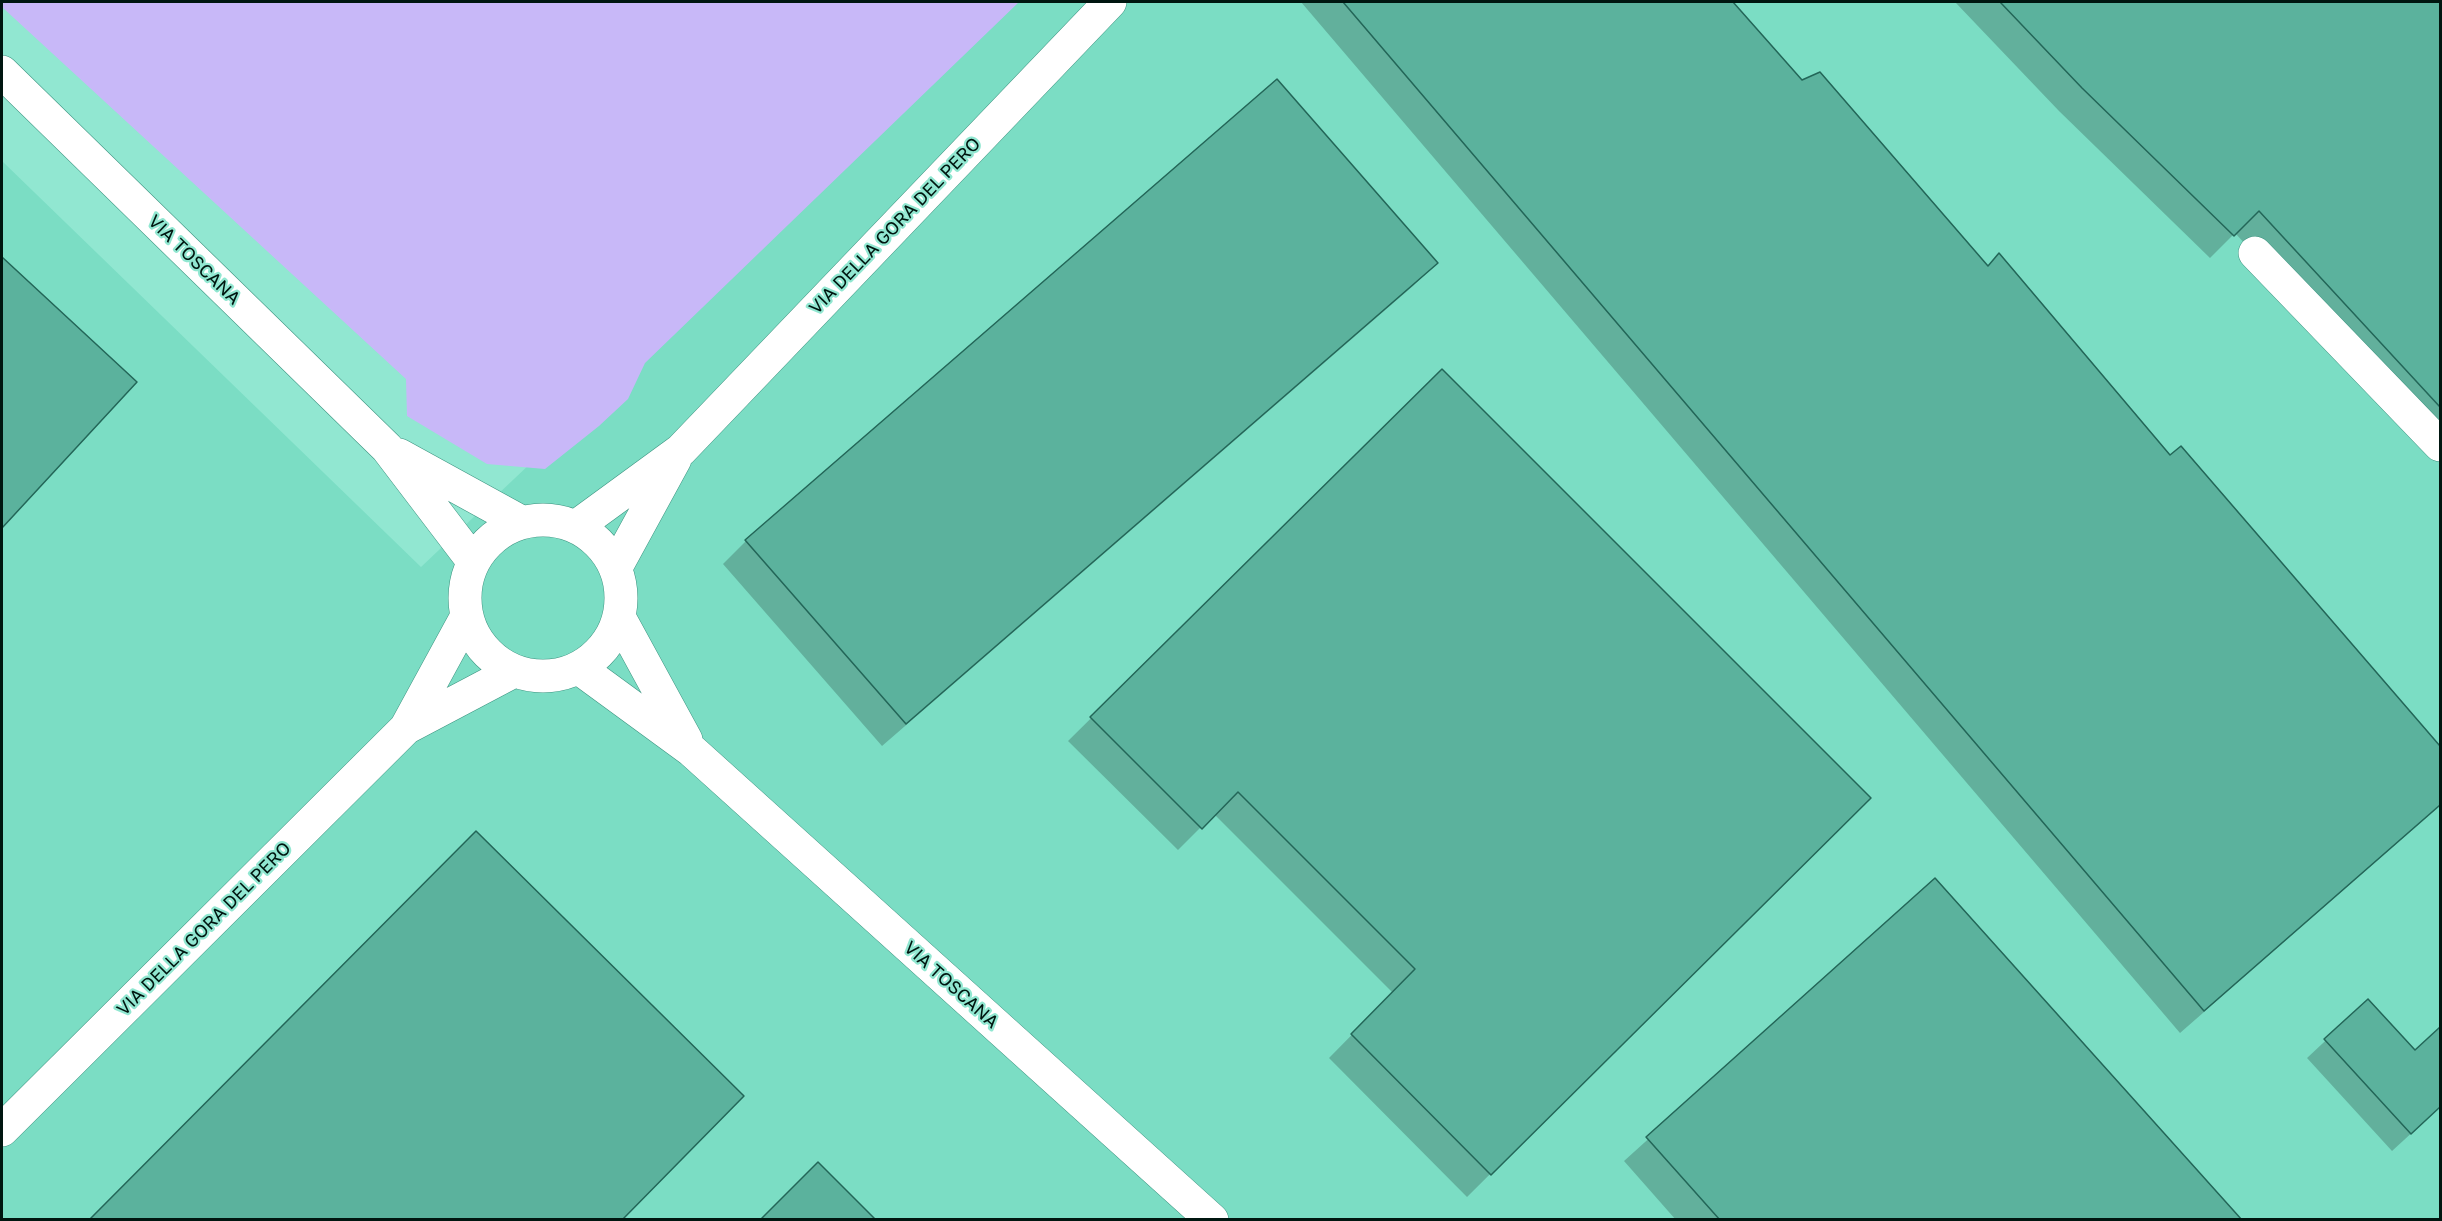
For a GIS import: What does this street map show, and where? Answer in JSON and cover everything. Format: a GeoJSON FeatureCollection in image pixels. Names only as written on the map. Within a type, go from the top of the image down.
{"type":"FeatureCollection","features":[{"type":"Feature","properties":{"kind":"street","name":"VIA DELLA GORA DEL PERO"},"geometry":{"type":"LineString","coordinates":[[577,526],[681,450],[1110,2]]}},
{"type":"Feature","properties":{"kind":"street","name":"VIA TOSCANA"},"geometry":{"type":"LineString","coordinates":[[2,72],[387,448],[473,561]]}},
{"type":"Feature","properties":{"kind":"street"},"geometry":{"type":"LineString","coordinates":[[2255,253],[2440,445]]}},
{"type":"Feature","properties":{"kind":"street","name":"VIA TOSCANA"},"geometry":{"type":"LineString","coordinates":[[387,448],[521,522]]}},
{"type":"Feature","properties":{"kind":"street","name":"VIA DELLA GORA DEL PERO"},"geometry":{"type":"LineString","coordinates":[[616,567],[681,450]]}},
{"type":"Feature","properties":{"kind":"street"},"geometry":{"type":"LineString","coordinates":[[550,519],[577,526],[601,543],[616,567],[622,592],[620,619],[601,652],[579,668],[541,676],[514,671],[498,662],[478,643],[466,618],[465,587],[473,561],[496,534],[521,522],[550,519]]}},
{"type":"Feature","properties":{"kind":"street","name":"VIA DELLA GORA DEL PERO"},"geometry":{"type":"LineString","coordinates":[[2,1130],[406,728],[466,618]]}},
{"type":"Feature","properties":{"kind":"street","name":"VIA TOSCANA"},"geometry":{"type":"LineString","coordinates":[[620,619],[691,750]]}},
{"type":"Feature","properties":{"kind":"street","name":"VIA TOSCANA"},"geometry":{"type":"LineString","coordinates":[[579,668],[691,750],[1212,1220]]}},
{"type":"Feature","properties":{"kind":"street","name":"VIA DELLA GORA DEL PERO"},"geometry":{"type":"LineString","coordinates":[[406,728],[514,671]]}},
{"type":"Feature","properties":{"kind":"shaded area"},"geometry":{"type":"Polygon","coordinates":[[[2,2],[1019,2],[645,363],[628,399],[599,426],[545,469],[487,464],[407,416],[406,379],[2,7],[2,2]]]}},
{"type":"Feature","properties":{"kind":"shaded area"},"geometry":{"type":"Polygon","coordinates":[[[1018,2],[2440,2],[2440,1219],[2,1219],[2,161],[421,567],[1018,2]]]}},
{"type":"Feature","properties":{"kind":"building"},"geometry":{"type":"Polygon","coordinates":[[[1343,2],[1733,2],[1802,80],[1820,72],[1988,266],[1999,253],[2170,455],[2181,446],[2440,746],[2440,805],[2204,1011],[1343,2]]]}},
{"type":"Feature","properties":{"kind":"building"},"geometry":{"type":"Polygon","coordinates":[[[2000,2],[2440,2],[2440,407],[2259,211],[2234,236],[2082,88],[2000,2]]]}},
{"type":"Feature","properties":{"kind":"building"},"geometry":{"type":"Polygon","coordinates":[[[1277,79],[1438,263],[906,724],[745,540],[1277,79]]]}},
{"type":"Feature","properties":{"kind":"building"},"geometry":{"type":"Polygon","coordinates":[[[2,257],[137,382],[2,528],[2,257]]]}},
{"type":"Feature","properties":{"kind":"building"},"geometry":{"type":"Polygon","coordinates":[[[1442,369],[1871,798],[1491,1175],[1351,1034],[1415,969],[1238,792],[1202,829],[1090,717],[1442,369]]]}},
{"type":"Feature","properties":{"kind":"building"},"geometry":{"type":"Polygon","coordinates":[[[476,831],[744,1096],[622,1220],[89,1220],[476,831]]]}},
{"type":"Feature","properties":{"kind":"building"},"geometry":{"type":"Polygon","coordinates":[[[1935,878],[2242,1220],[1720,1220],[1646,1137],[1935,878]]]}},
{"type":"Feature","properties":{"kind":"building"},"geometry":{"type":"Polygon","coordinates":[[[2368,999],[2415,1050],[2440,1027],[2440,1107],[2411,1134],[2324,1039],[2368,999]]]}},
{"type":"Feature","properties":{"kind":"building"},"geometry":{"type":"Polygon","coordinates":[[[818,1162],[876,1220],[760,1220],[818,1162]]]}}]}
